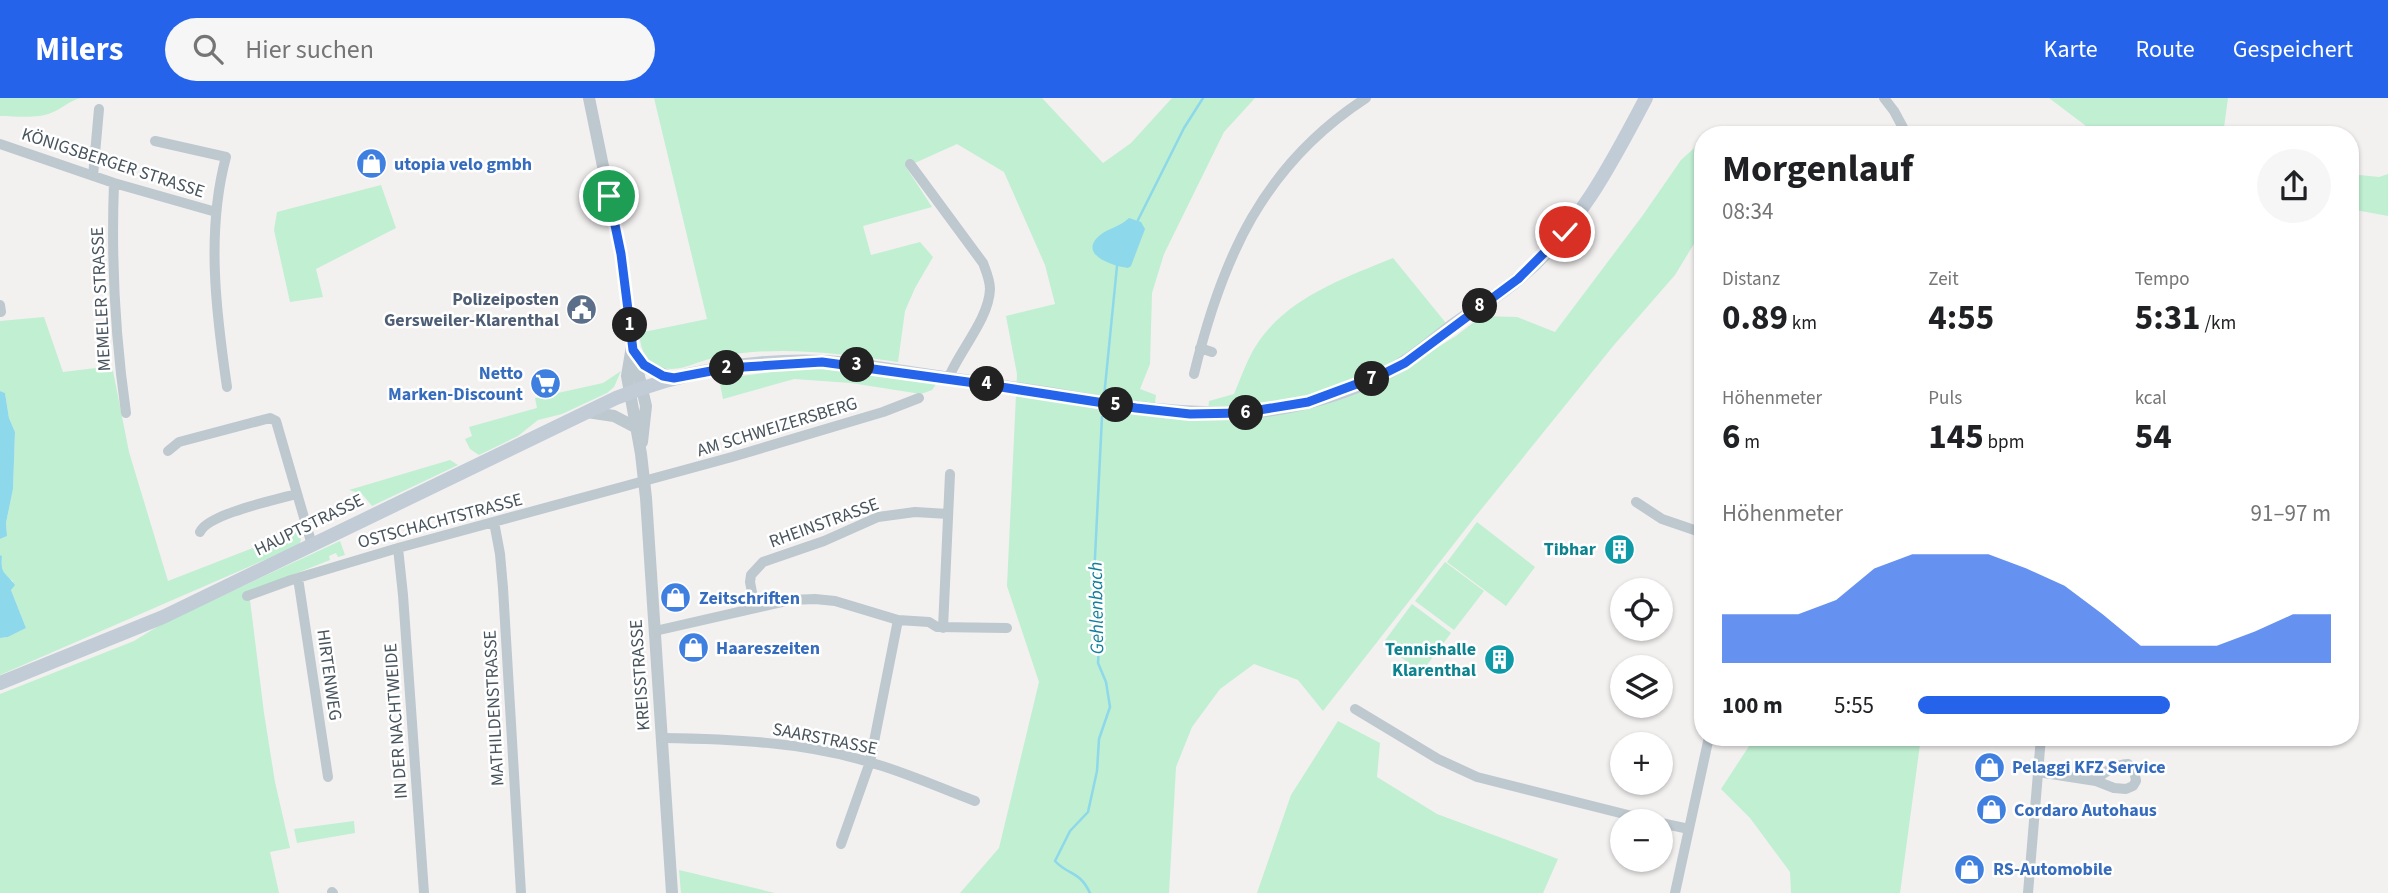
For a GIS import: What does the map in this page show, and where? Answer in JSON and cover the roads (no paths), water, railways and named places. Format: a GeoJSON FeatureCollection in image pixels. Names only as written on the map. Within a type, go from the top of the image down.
{"type":"FeatureCollection","features":[{"type":"Feature","properties":{"kind":"main road","name":"HAUPTSTRASSE"},"geometry":{"type":"LineString","coordinates":[[0,683],[163,617],[587,412],[636,390],[674,378],[727,368],[822,362],[1136,408],[1200,414],[1269,410],[1308,402],[1357,385],[1405,363],[1518,279],[1565,232],[1611,166],[1646,98]]}},
{"type":"Feature","properties":{"kind":"street","name":"KREISSTRASSE"},"geometry":{"type":"LineString","coordinates":[[589,98],[621,254],[633,348],[627,376],[646,406],[641,454]]}},
{"type":"Feature","properties":{"kind":"street"},"geometry":{"type":"LineString","coordinates":[[1194,374],[1220,283],[1256,208],[1276,179],[1299,154],[1326,128],[1366,98]]}},
{"type":"Feature","properties":{"kind":"street"},"geometry":{"type":"LineString","coordinates":[[1884,98],[1902,126]]}},
{"type":"Feature","properties":{"kind":"street"},"geometry":{"type":"LineString","coordinates":[[93,176],[99,109]]}},
{"type":"Feature","properties":{"kind":"street"},"geometry":{"type":"LineString","coordinates":[[155,141],[226,157],[216,212],[218,313],[227,387]]}},
{"type":"Feature","properties":{"kind":"street","name":"KÖNIGSBERGER STRASSE"},"geometry":{"type":"LineString","coordinates":[[0,144],[114,183],[216,212]]}},
{"type":"Feature","properties":{"kind":"street"},"geometry":{"type":"LineString","coordinates":[[910,164],[983,263],[988,275],[990,289],[984,314],[947,379]]}},
{"type":"Feature","properties":{"kind":"street","name":"MEMELER STRASSE"},"geometry":{"type":"LineString","coordinates":[[114,183],[112,272],[119,364],[127,413]]}},
{"type":"Feature","properties":{"kind":"street"},"geometry":{"type":"LineString","coordinates":[[0,305],[1,312]]}},
{"type":"Feature","properties":{"kind":"street"},"geometry":{"type":"LineString","coordinates":[[633,348],[647,368],[674,378]]}},
{"type":"Feature","properties":{"kind":"street"},"geometry":{"type":"LineString","coordinates":[[1200,348],[1212,352]]}},
{"type":"Feature","properties":{"kind":"street","name":"KREISSTRASSE"},"geometry":{"type":"LineString","coordinates":[[636,390],[635,426],[644,483],[672,893]]}},
{"type":"Feature","properties":{"kind":"street","name":"AM SCHWEIZERSBERG"},"geometry":{"type":"LineString","coordinates":[[644,483],[883,412],[919,398]]}},
{"type":"Feature","properties":{"kind":"street"},"geometry":{"type":"LineString","coordinates":[[587,412],[614,416],[635,426]]}},
{"type":"Feature","properties":{"kind":"street"},"geometry":{"type":"LineString","coordinates":[[168,451],[179,442],[270,418],[276,421],[312,545]]}},
{"type":"Feature","properties":{"kind":"street"},"geometry":{"type":"LineString","coordinates":[[943,628],[950,474]]}},
{"type":"Feature","properties":{"kind":"street","name":"OSTSCHACHTSTRASSE"},"geometry":{"type":"LineString","coordinates":[[247,596],[398,548],[644,483]]}},
{"type":"Feature","properties":{"kind":"street"},"geometry":{"type":"LineString","coordinates":[[200,532],[203,527],[221,517],[296,494]]}},
{"type":"Feature","properties":{"kind":"street"},"geometry":{"type":"LineString","coordinates":[[1636,502],[1662,519],[1694,530]]}},
{"type":"Feature","properties":{"kind":"street","name":"RHEINSTRASSE"},"geometry":{"type":"LineString","coordinates":[[755,608],[751,575],[763,562],[824,541],[878,517],[915,512],[948,514]]}},
{"type":"Feature","properties":{"kind":"street","name":"MATHILDENSTRASSE"},"geometry":{"type":"LineString","coordinates":[[494,522],[503,588],[521,893]]}},
{"type":"Feature","properties":{"kind":"street","name":"IN DER NACHTWEIDE"},"geometry":{"type":"LineString","coordinates":[[398,548],[424,893]]}},
{"type":"Feature","properties":{"kind":"street","name":"HIRTENWEG"},"geometry":{"type":"LineString","coordinates":[[298,578],[328,778]]}},
{"type":"Feature","properties":{"kind":"street"},"geometry":{"type":"LineString","coordinates":[[655,631],[791,600],[815,599],[835,601],[898,620],[929,622],[943,628],[1007,628]]}},
{"type":"Feature","properties":{"kind":"street"},"geometry":{"type":"LineString","coordinates":[[841,844],[870,762],[898,620]]}},
{"type":"Feature","properties":{"kind":"street"},"geometry":{"type":"LineString","coordinates":[[1355,709],[1427,753],[1477,777],[1610,811]]}},
{"type":"Feature","properties":{"kind":"street","name":"SAARSTRASSE"},"geometry":{"type":"LineString","coordinates":[[662,738],[792,746],[870,762],[975,801]]}},
{"type":"Feature","properties":{"kind":"street"},"geometry":{"type":"LineString","coordinates":[[1675,893],[1707,746]]}},
{"type":"Feature","properties":{"kind":"street"},"geometry":{"type":"LineString","coordinates":[[2028,893],[2040,746]]}},
{"type":"Feature","properties":{"kind":"street"},"geometry":{"type":"LineString","coordinates":[[2038,772],[2096,781]]}},
{"type":"Feature","properties":{"kind":"street"},"geometry":{"type":"LineString","coordinates":[[1673,826],[1689,829]]}},
{"type":"Feature","properties":{"kind":"water"},"geometry":{"type":"Polygon","coordinates":[[[1129,218],[1141,222],[1145,229],[1128,268],[1107,262],[1095,254],[1093,249],[1099,236],[1129,218]]]}},
{"type":"Feature","properties":{"kind":"water"},"geometry":{"type":"Polygon","coordinates":[[[0,391],[5,393],[9,418],[15,432],[13,489],[6,523],[7,536],[0,539],[0,391]]]}},
{"type":"Feature","properties":{"kind":"water"},"geometry":{"type":"Polygon","coordinates":[[[0,555],[3,570],[15,585],[11,590],[26,628],[0,638],[0,555]]]}},
{"type":"Feature","properties":{"kind":"waterway","name":"Gehlenbach"},"geometry":{"type":"LineString","coordinates":[[1138,220],[1184,128],[1203,98]]}},
{"type":"Feature","properties":{"kind":"waterway","name":"Gehlenbach"},"geometry":{"type":"LineString","coordinates":[[1104,397],[1117,266]]}},
{"type":"Feature","properties":{"kind":"waterway","name":"Gehlenbach"},"geometry":{"type":"LineString","coordinates":[[1090,893],[1082,880],[1055,861],[1070,831],[1088,812],[1097,771],[1099,739],[1110,707],[1106,682],[1098,663],[1099,645],[1093,597],[1102,417]]}},
{"type":"Feature","properties":{"kind":"place","name":"utopia velo gmbh"},"geometry":{"type":"Point","coordinates":[371,164]}},
{"type":"Feature","properties":{"kind":"place","name":"Polizeiposten Gersweiler-Klarenthal"},"geometry":{"type":"Point","coordinates":[582,309]}},
{"type":"Feature","properties":{"kind":"place","name":"Netto Marken-Discount"},"geometry":{"type":"Point","coordinates":[546,383]}},
{"type":"Feature","properties":{"kind":"place","name":"Tibhar"},"geometry":{"type":"Point","coordinates":[1619,549]}},
{"type":"Feature","properties":{"kind":"place","name":"Zeitschriften"},"geometry":{"type":"Point","coordinates":[676,598]}},
{"type":"Feature","properties":{"kind":"place","name":"Haareszeiten"},"geometry":{"type":"Point","coordinates":[693,648]}},
{"type":"Feature","properties":{"kind":"place","name":"Tennishalle Klarenthal"},"geometry":{"type":"Point","coordinates":[1499,659]}},
{"type":"Feature","properties":{"kind":"place","name":"Pelaggi KFZ Service"},"geometry":{"type":"Point","coordinates":[1989,767]}},
{"type":"Feature","properties":{"kind":"place","name":"Cordaro Autohaus"},"geometry":{"type":"Point","coordinates":[1991,810]}},
{"type":"Feature","properties":{"kind":"place","name":"RS-Automobile"},"geometry":{"type":"Point","coordinates":[1970,869]}}]}
